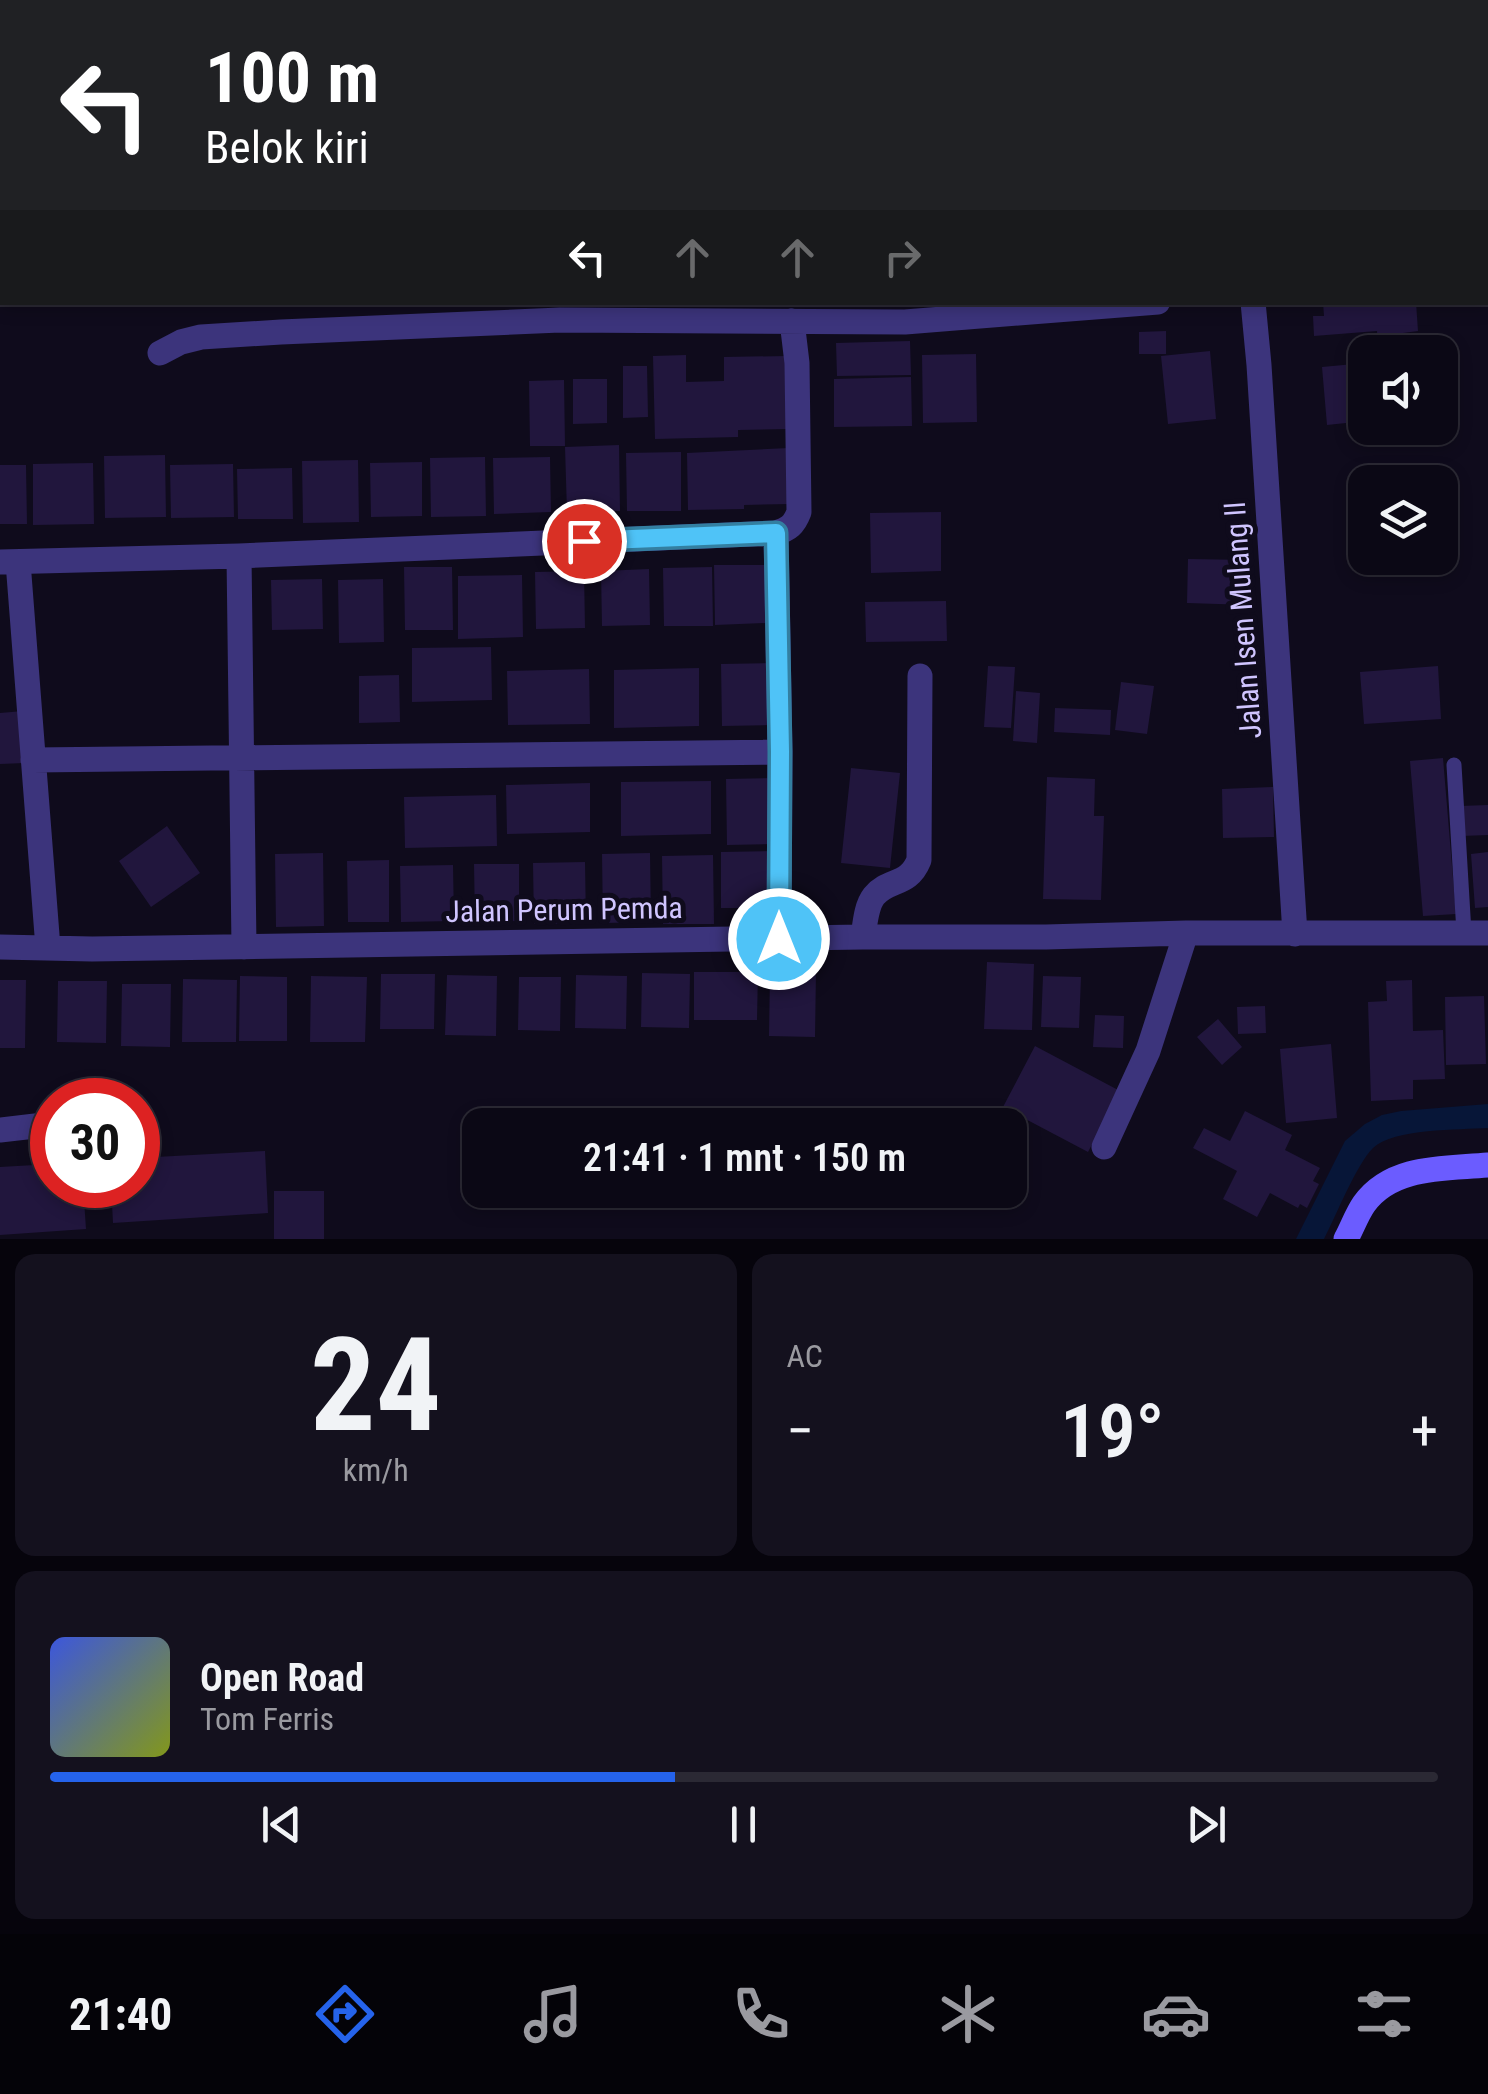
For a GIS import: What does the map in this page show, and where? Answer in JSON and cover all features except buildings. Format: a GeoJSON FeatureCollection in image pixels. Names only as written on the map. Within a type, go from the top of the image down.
{"type":"FeatureCollection","features":[{"type":"Feature","properties":{"kind":"street","name":"Jalan Isen Mulang II"},"geometry":{"type":"LineString","coordinates":[[1253,305],[1296,934]]}},
{"type":"Feature","properties":{"kind":"street"},"geometry":{"type":"LineString","coordinates":[[160,353],[190,339],[266,333],[560,320],[905,322],[982,309],[1061,306]]}},
{"type":"Feature","properties":{"kind":"street"},"geometry":{"type":"LineString","coordinates":[[48,948],[9,562],[776,533],[796,522],[799,512],[797,363],[792,322]]}},
{"type":"Feature","properties":{"kind":"street"},"geometry":{"type":"LineString","coordinates":[[776,533],[779,939]]}},
{"type":"Feature","properties":{"kind":"street"},"geometry":{"type":"LineString","coordinates":[[240,556],[244,947]]}},
{"type":"Feature","properties":{"kind":"street"},"geometry":{"type":"LineString","coordinates":[[863,937],[872,898],[907,879],[919,860],[920,676]]}},
{"type":"Feature","properties":{"kind":"street"},"geometry":{"type":"LineString","coordinates":[[32,760],[780,752]]}},
{"type":"Feature","properties":{"kind":"street"},"geometry":{"type":"LineString","coordinates":[[1104,1147],[1148,1051],[1186,932]]}},
{"type":"Feature","properties":{"kind":"street","name":"Jalan Perum Pemda"},"geometry":{"type":"LineString","coordinates":[[0,946],[244,947],[1186,932],[1476,933]]}},
{"type":"Feature","properties":{"kind":"street"},"geometry":{"type":"LineString","coordinates":[[0,1130],[30,1127]]}},
{"type":"Feature","properties":{"kind":"street"},"geometry":{"type":"LineString","coordinates":[[1346,1239],[1363,1205],[1392,1179],[1488,1165]]}},
{"type":"Feature","properties":{"kind":"lane"},"geometry":{"type":"LineString","coordinates":[[1454,765],[1476,933]]}},
{"type":"Feature","properties":{"kind":"water"},"geometry":{"type":"Polygon","coordinates":[[[1488,1104],[1488,1128],[1411,1133],[1373,1148],[1353,1178],[1324,1239],[1296,1239],[1345,1141],[1365,1124],[1401,1111],[1488,1104]]]}},
{"type":"Feature","properties":{"kind":"route"},"geometry":{"type":"LineString","coordinates":[[584,541],[776,533],[779,939]]}}]}
